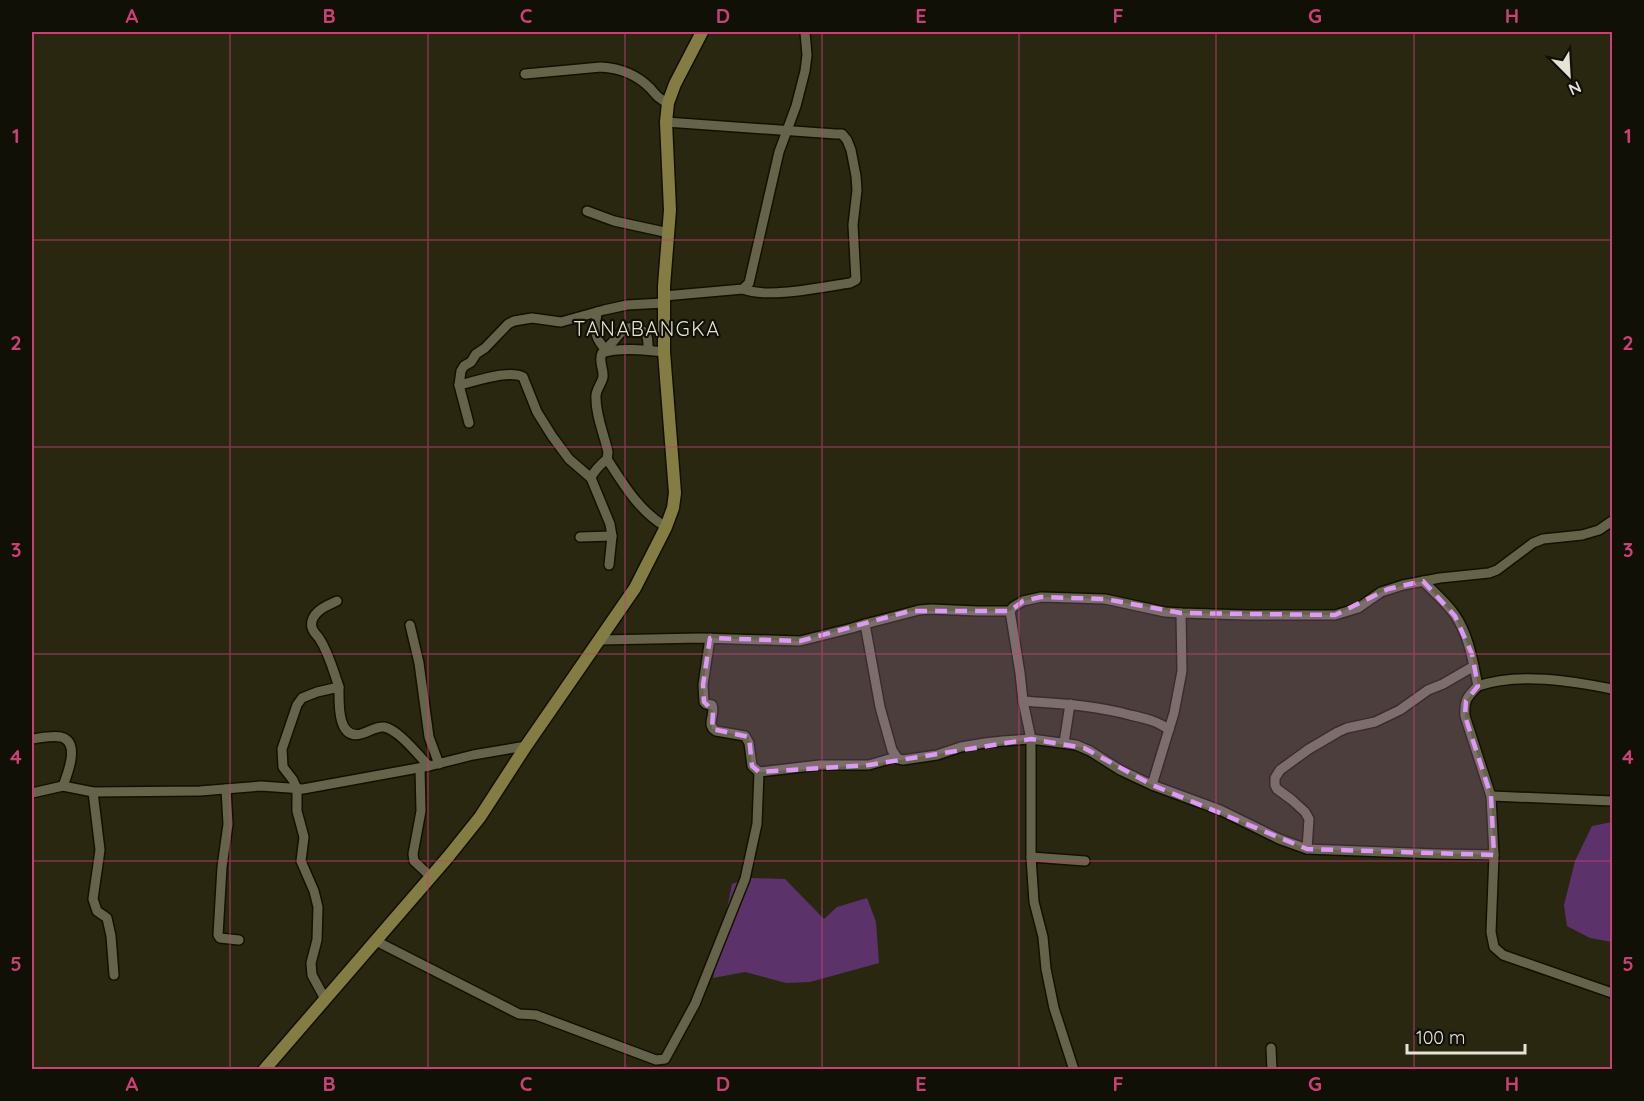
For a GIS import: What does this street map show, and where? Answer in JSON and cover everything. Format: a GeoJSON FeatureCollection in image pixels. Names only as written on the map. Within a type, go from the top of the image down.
{"type":"FeatureCollection","features":[{"type":"Feature","properties":{"kind":"main road"},"geometry":{"type":"LineString","coordinates":[[264,1070],[480,817],[635,588],[666,527],[674,508],[675,493],[664,352],[664,299],[670,210],[666,122],[668,103],[702,32]]}},
{"type":"Feature","properties":{"kind":"street"},"geometry":{"type":"LineString","coordinates":[[743,289],[751,278],[773,179],[805,71],[807,55],[805,32]]}},
{"type":"Feature","properties":{"kind":"street"},"geometry":{"type":"LineString","coordinates":[[525,74],[609,68],[633,76],[659,99],[668,103]]}},
{"type":"Feature","properties":{"kind":"street"},"geometry":{"type":"LineString","coordinates":[[469,423],[459,385],[462,368],[471,362],[476,354],[485,348],[503,328],[514,321],[536,317],[561,322],[627,305],[664,299],[743,289],[766,294],[854,282],[857,277],[853,225],[857,182],[851,150],[842,134],[666,122]]}},
{"type":"Feature","properties":{"kind":"street"},"geometry":{"type":"LineString","coordinates":[[587,211],[614,221],[669,233]]}},
{"type":"Feature","properties":{"kind":"street"},"geometry":{"type":"LineString","coordinates":[[597,312],[595,328],[597,339],[606,350]]}},
{"type":"Feature","properties":{"kind":"street"},"geometry":{"type":"LineString","coordinates":[[591,478],[592,474],[607,459],[608,453],[596,393],[603,376],[600,356],[621,331],[631,327],[646,334],[648,350]]}},
{"type":"Feature","properties":{"kind":"street"},"geometry":{"type":"LineString","coordinates":[[606,350],[664,352]]}},
{"type":"Feature","properties":{"kind":"street"},"geometry":{"type":"LineString","coordinates":[[459,385],[509,374],[519,374],[523,377],[537,412],[552,436],[569,459],[591,478],[610,524],[612,536],[609,565]]}},
{"type":"Feature","properties":{"kind":"street"},"geometry":{"type":"LineString","coordinates":[[607,459],[626,489],[641,507],[654,520],[666,527]]}},
{"type":"Feature","properties":{"kind":"street"},"geometry":{"type":"LineString","coordinates":[[600,640],[710,638],[800,640],[919,610],[1010,611],[1023,601],[1041,597],[1105,599],[1165,612],[1181,613],[1335,615],[1358,608],[1388,589],[1423,581],[1489,573],[1504,566],[1533,543],[1543,539],[1582,535],[1599,530],[1612,521]]}},
{"type":"Feature","properties":{"kind":"street"},"geometry":{"type":"LineString","coordinates":[[580,537],[612,536]]}},
{"type":"Feature","properties":{"kind":"street"},"geometry":{"type":"LineString","coordinates":[[1423,581],[1446,604],[1461,625],[1472,654],[1478,686]]}},
{"type":"Feature","properties":{"kind":"street"},"geometry":{"type":"LineString","coordinates":[[337,601],[322,609],[311,622],[312,629],[327,653],[339,687],[340,717],[345,729],[356,735],[383,727],[393,731],[429,766]]}},
{"type":"Feature","properties":{"kind":"street"},"geometry":{"type":"LineString","coordinates":[[1010,611],[1031,739],[1031,857],[1034,902],[1043,937],[1046,969],[1054,1008],[1074,1070]]}},
{"type":"Feature","properties":{"kind":"street"},"geometry":{"type":"LineString","coordinates":[[1152,785],[1174,713],[1182,671],[1181,613]]}},
{"type":"Feature","properties":{"kind":"street"},"geometry":{"type":"LineString","coordinates":[[865,624],[880,707],[892,750],[896,757],[903,760],[937,755],[961,747],[986,743],[1031,739],[1064,743],[1084,748],[1120,770],[1152,785],[1220,810],[1279,839],[1307,849],[1494,855]]}},
{"type":"Feature","properties":{"kind":"street"},"geometry":{"type":"LineString","coordinates":[[410,625],[421,673],[429,737],[429,766],[413,854],[414,861],[431,877]]}},
{"type":"Feature","properties":{"kind":"street"},"geometry":{"type":"LineString","coordinates":[[710,638],[703,685],[704,702],[712,705],[714,709],[710,725],[716,731],[745,736],[750,743],[752,766],[759,772],[820,765],[869,765],[896,757]]}},
{"type":"Feature","properties":{"kind":"street"},"geometry":{"type":"LineString","coordinates":[[1307,849],[1309,819],[1305,812],[1277,789],[1275,778],[1280,770],[1338,732],[1375,722],[1400,710],[1428,690],[1474,666]]}},
{"type":"Feature","properties":{"kind":"street"},"geometry":{"type":"LineString","coordinates":[[1612,689],[1536,679],[1491,682],[1478,686],[1466,701],[1465,716],[1491,796],[1494,855],[1491,932],[1494,947],[1503,955],[1612,993]]}},
{"type":"Feature","properties":{"kind":"street"},"geometry":{"type":"LineString","coordinates":[[325,999],[312,975],[318,914],[314,891],[301,861],[304,837],[297,811],[297,789],[283,767],[282,749],[297,705],[302,698],[328,688],[339,687]]}},
{"type":"Feature","properties":{"kind":"street"},"geometry":{"type":"LineString","coordinates":[[1023,701],[1070,704],[1114,711],[1155,722],[1169,730]]}},
{"type":"Feature","properties":{"kind":"street"},"geometry":{"type":"LineString","coordinates":[[1064,743],[1070,704]]}},
{"type":"Feature","properties":{"kind":"street"},"geometry":{"type":"LineString","coordinates":[[32,739],[62,737],[70,744],[72,759],[63,786]]}},
{"type":"Feature","properties":{"kind":"street"},"geometry":{"type":"LineString","coordinates":[[32,793],[63,786],[93,792],[178,792],[261,786],[314,788],[526,746]]}},
{"type":"Feature","properties":{"kind":"street"},"geometry":{"type":"LineString","coordinates":[[376,941],[519,1014],[536,1016],[656,1060],[665,1059],[695,1004],[745,879],[757,824],[759,772]]}},
{"type":"Feature","properties":{"kind":"street"},"geometry":{"type":"LineString","coordinates":[[226,789],[228,824],[222,867],[218,935],[220,938],[239,940]]}},
{"type":"Feature","properties":{"kind":"street"},"geometry":{"type":"LineString","coordinates":[[93,792],[100,850],[93,899],[97,911],[107,918],[114,975]]}},
{"type":"Feature","properties":{"kind":"street"},"geometry":{"type":"LineString","coordinates":[[1491,796],[1612,801]]}},
{"type":"Feature","properties":{"kind":"street"},"geometry":{"type":"LineString","coordinates":[[1031,857],[1085,861]]}},
{"type":"Feature","properties":{"kind":"street"},"geometry":{"type":"LineString","coordinates":[[1271,1048],[1272,1070]]}},
{"type":"Feature","properties":{"kind":"highlighted area"},"geometry":{"type":"Polygon","coordinates":[[[1423,581],[1455,616],[1472,654],[1478,686],[1466,701],[1465,716],[1491,796],[1494,855],[1307,849],[1152,785],[1084,748],[1031,739],[869,765],[759,772],[752,766],[749,737],[712,729],[713,711],[704,702],[703,685],[710,638],[800,641],[910,611],[1010,611],[1023,601],[1041,597],[1105,599],[1181,613],[1335,615],[1388,589],[1423,581]]]}},
{"type":"Feature","properties":{"kind":"shaded area"},"geometry":{"type":"Polygon","coordinates":[[[1612,822],[1612,942],[1590,938],[1567,926],[1564,905],[1575,861],[1592,826],[1612,822]]]}},
{"type":"Feature","properties":{"kind":"shaded area"},"geometry":{"type":"Polygon","coordinates":[[[750,878],[785,879],[824,919],[837,907],[867,898],[876,922],[879,963],[810,982],[786,983],[745,972],[713,978],[732,884],[750,878]]]}},
{"type":"Feature","properties":{"kind":"district","name":"TANABANGKA"},"geometry":{"type":"Point","coordinates":[647,328]}}]}
